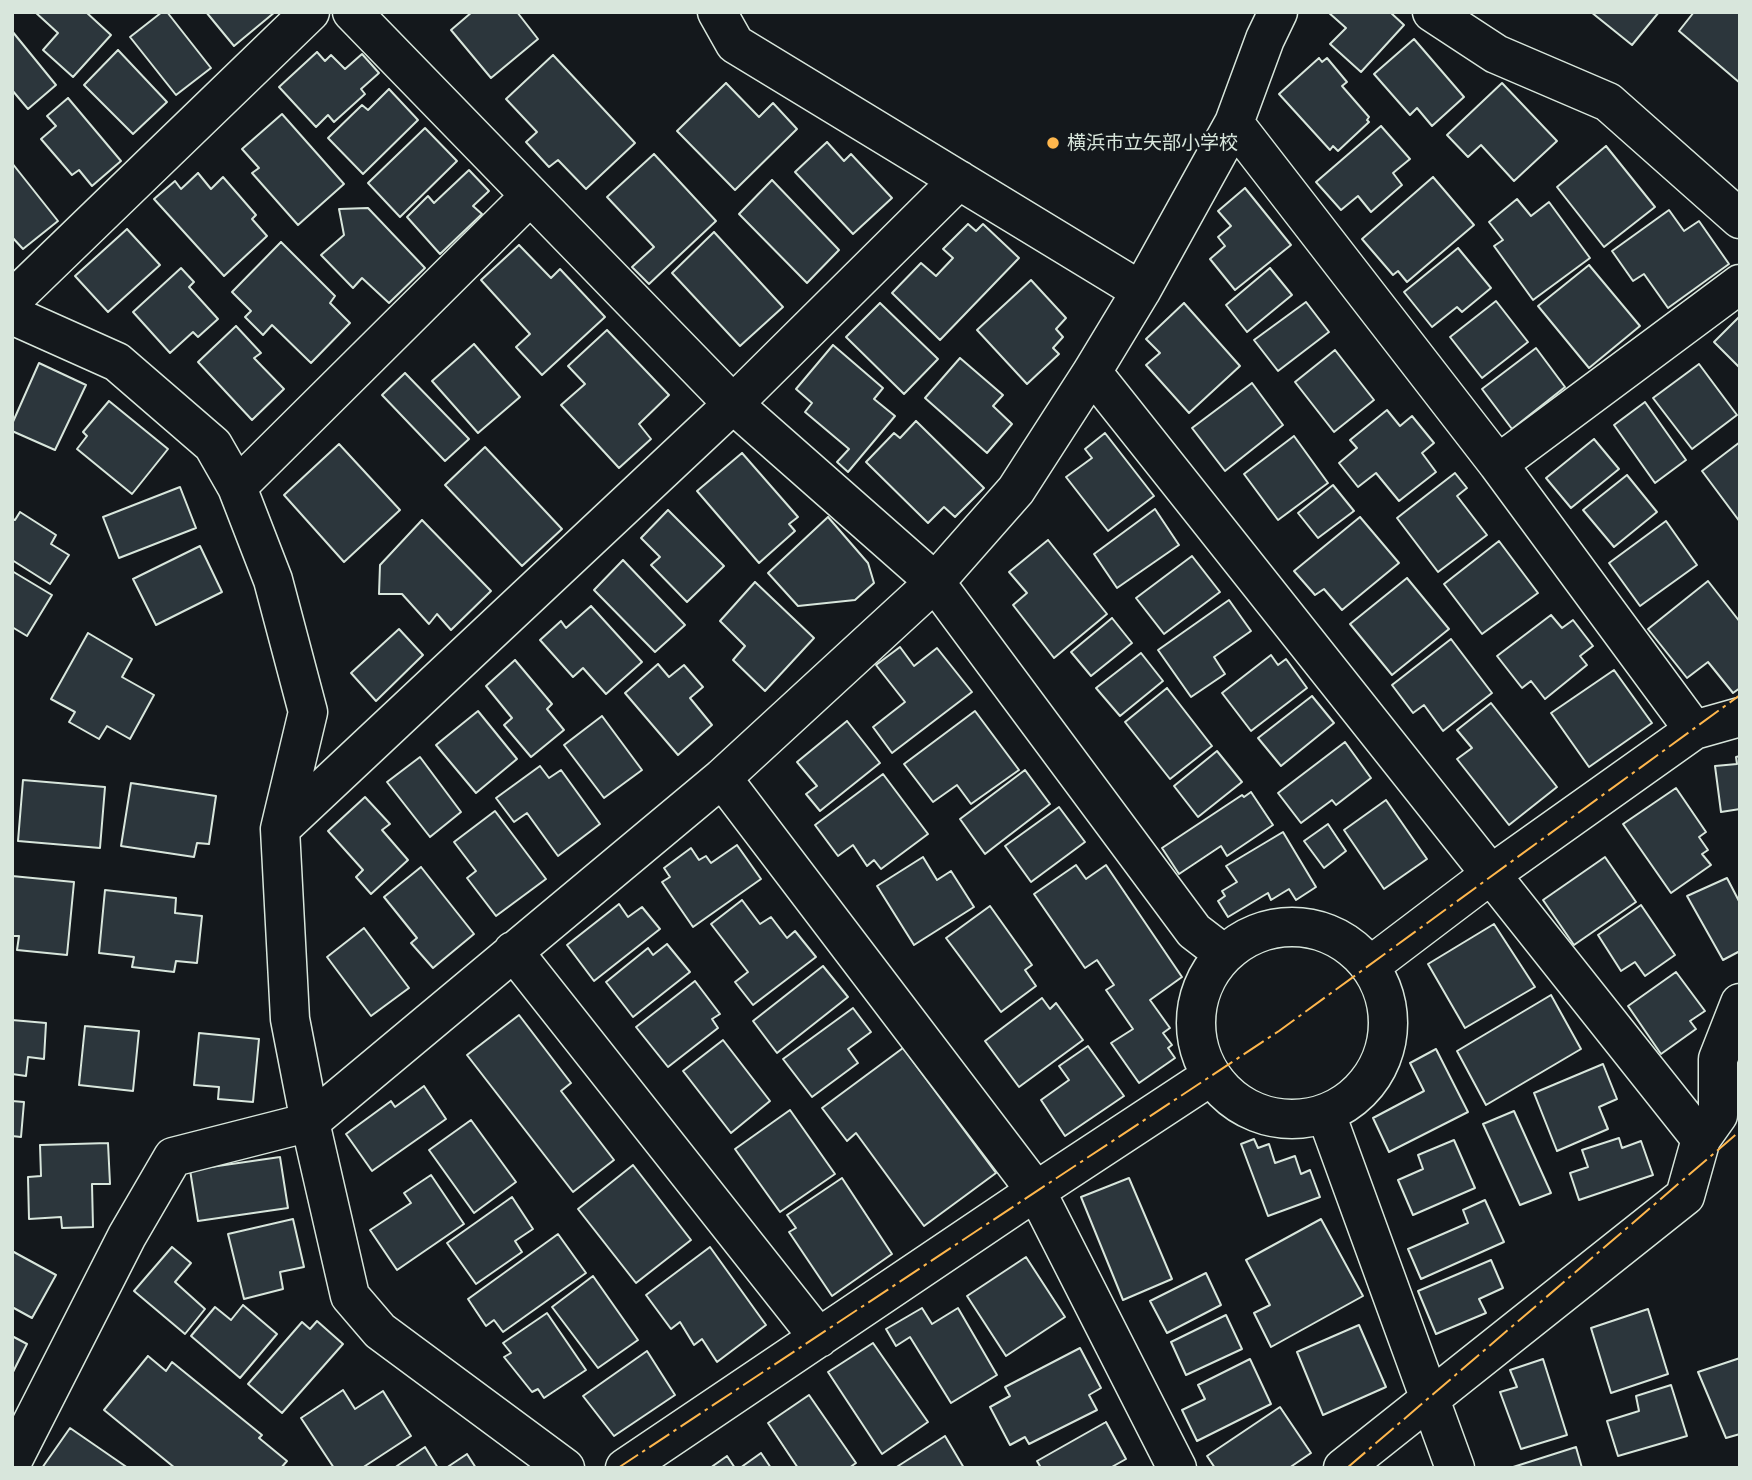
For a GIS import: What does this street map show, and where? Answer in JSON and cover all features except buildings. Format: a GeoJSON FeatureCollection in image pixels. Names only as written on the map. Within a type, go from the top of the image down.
{"type":"FeatureCollection","features":[{"type":"Feature","properties":{"kind":"street"},"geometry":{"type":"LineString","coordinates":[[12,300],[310,12]]}},
{"type":"Feature","properties":{"kind":"street"},"geometry":{"type":"LineString","coordinates":[[352,12],[733,404],[935,582],[1194,931],[1224,954]]}},
{"type":"Feature","properties":{"kind":"street"},"geometry":{"type":"LineString","coordinates":[[717,12],[735,44],[1141,291]]}},
{"type":"Feature","properties":{"kind":"street"},"geometry":{"type":"LineString","coordinates":[[12,1462],[127,1236],[173,1157],[310,1122],[722,778],[935,582],[1016,491],[1141,291],[1234,123],[1265,39],[1278,12]]}},
{"type":"Feature","properties":{"kind":"street"},"geometry":{"type":"LineString","coordinates":[[1433,12],[1496,54],[1608,102],[1740,219]]}},
{"type":"Feature","properties":{"kind":"street"},"geometry":{"type":"LineString","coordinates":[[1234,123],[1498,464],[1694,730]]}},
{"type":"Feature","properties":{"kind":"street"},"geometry":{"type":"LineString","coordinates":[[280,829],[733,404],[959,180]]}},
{"type":"Feature","properties":{"kind":"street"},"geometry":{"type":"LineString","coordinates":[[237,487],[529,197]]}},
{"type":"Feature","properties":{"kind":"street"},"geometry":{"type":"LineString","coordinates":[[1498,464],[1740,284]]}},
{"type":"Feature","properties":{"kind":"street"},"geometry":{"type":"LineString","coordinates":[[12,315],[117,362],[213,444],[237,487],[273,580],[308,712],[280,829],[290,1019],[310,1122],[350,1296],[380,1331],[565,1468]]}},
{"type":"Feature","properties":{"kind":"street"},"geometry":{"type":"LineString","coordinates":[[1092,372],[1701,1139]]}},
{"type":"Feature","properties":{"kind":"street"},"geometry":{"type":"LineString","coordinates":[[1370,966],[1490,875],[1694,730],[1740,717]]}},
{"type":"Feature","properties":{"kind":"street"},"geometry":{"type":"LineString","coordinates":[[722,778],[1035,1191],[1177,1468]]}},
{"type":"Feature","properties":{"kind":"street"},"geometry":{"type":"LineString","coordinates":[[1284,926],[1316,929],[1346,942],[1370,966],[1383,992],[1389,1021],[1385,1051],[1372,1077],[1352,1099],[1326,1114],[1294,1119],[1263,1115],[1234,1100],[1211,1076],[1198,1046],[1196,1012],[1205,980],[1224,954],[1251,934],[1284,926]]}},
{"type":"Feature","properties":{"kind":"street"},"geometry":{"type":"LineString","coordinates":[[513,951],[818,1338]]}},
{"type":"Feature","properties":{"kind":"street"},"geometry":{"type":"LineString","coordinates":[[1343,1468],[1685,1196],[1701,1139],[1718,1115],[1718,1059],[1740,1003]]}},
{"type":"Feature","properties":{"kind":"street"},"geometry":{"type":"LineString","coordinates":[[625,1468],[1035,1191],[1211,1076]]}},
{"type":"Feature","properties":{"kind":"street"},"geometry":{"type":"LineString","coordinates":[[1326,1114],[1455,1468]]}},
{"type":"Feature","properties":{"kind":"power"},"geometry":{"type":"LineString","coordinates":[[618,1468],[1279,1031],[1740,695]]}},
{"type":"Feature","properties":{"kind":"power"},"geometry":{"type":"LineString","coordinates":[[1347,1468],[1740,1131]]}},
{"type":"Feature","properties":{"kind":"place","name":"横浜市立矢部小学校"},"geometry":{"type":"Point","coordinates":[1053,143]}}]}
